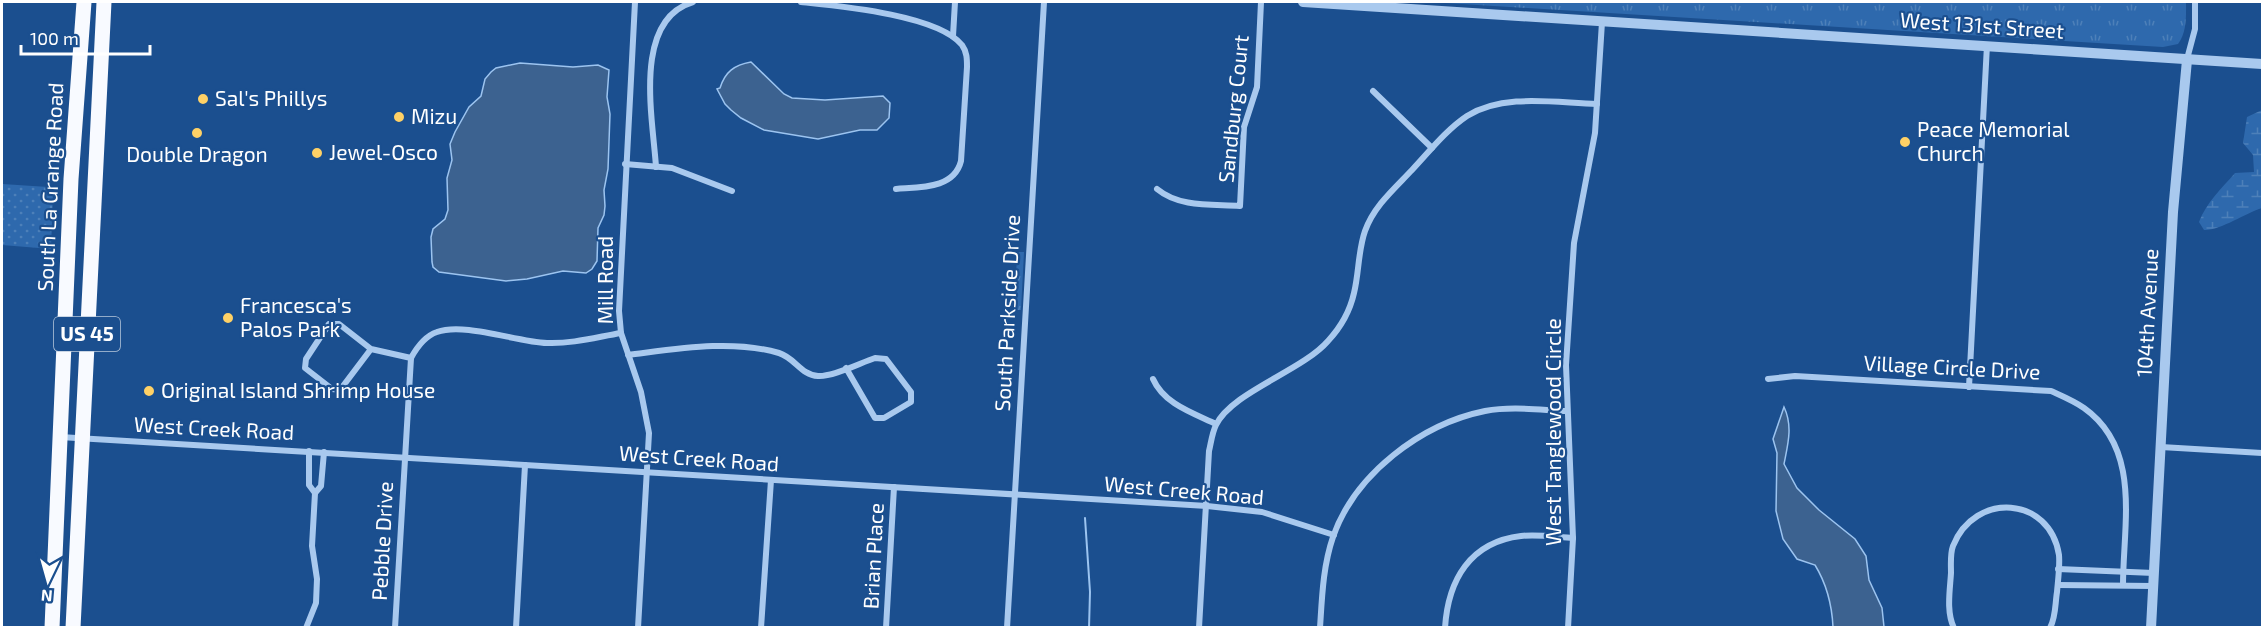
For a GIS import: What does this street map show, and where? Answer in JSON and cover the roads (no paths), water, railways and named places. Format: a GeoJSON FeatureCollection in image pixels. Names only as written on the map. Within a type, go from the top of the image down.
{"type":"FeatureCollection","features":[{"type":"Feature","properties":{"kind":"highway","name":"South La Grange Road"},"geometry":{"type":"LineString","coordinates":[[52,627],[71,179],[84,2]]}},
{"type":"Feature","properties":{"kind":"highway","name":"South La Grange Road"},"geometry":{"type":"LineString","coordinates":[[73,627],[104,2]]}},
{"type":"Feature","properties":{"kind":"street","name":"Mill Road"},"geometry":{"type":"LineString","coordinates":[[635,2],[619,311],[621,333],[641,392],[649,433],[638,627]]}},
{"type":"Feature","properties":{"kind":"street"},"geometry":{"type":"LineString","coordinates":[[656,167],[650,85],[654,46],[665,20],[673,11],[693,2]]}},
{"type":"Feature","properties":{"kind":"street"},"geometry":{"type":"LineString","coordinates":[[801,2],[886,13],[953,36],[964,47],[967,55],[959,170],[944,182],[930,186],[896,189]]}},
{"type":"Feature","properties":{"kind":"street"},"geometry":{"type":"LineString","coordinates":[[953,36],[955,2]]}},
{"type":"Feature","properties":{"kind":"street","name":"South Parkside Drive"},"geometry":{"type":"LineString","coordinates":[[1007,627],[1044,2]]}},
{"type":"Feature","properties":{"kind":"street","name":"Sandburg Court"},"geometry":{"type":"LineString","coordinates":[[1157,189],[1167,197],[1178,201],[1240,206],[1244,127],[1257,87],[1261,2]]}},
{"type":"Feature","properties":{"kind":"street","name":"West 131st Street"},"geometry":{"type":"LineString","coordinates":[[1303,2],[2262,64]]}},
{"type":"Feature","properties":{"kind":"street","name":"104th Avenue"},"geometry":{"type":"LineString","coordinates":[[2151,627],[2172,220],[2187,60],[2194,29],[2195,2]]}},
{"type":"Feature","properties":{"kind":"street","name":"West Tanglewood Circle"},"geometry":{"type":"LineString","coordinates":[[1568,627],[1573,538],[1566,365],[1574,243],[1594,133],[1602,22]]}},
{"type":"Feature","properties":{"kind":"street"},"geometry":{"type":"LineString","coordinates":[[1969,387],[1987,45]]}},
{"type":"Feature","properties":{"kind":"street"},"geometry":{"type":"LineString","coordinates":[[1373,91],[1432,148]]}},
{"type":"Feature","properties":{"kind":"street"},"geometry":{"type":"LineString","coordinates":[[1199,627],[1209,451],[1216,424],[1226,411],[1239,401],[1311,357],[1327,342],[1347,312],[1354,294],[1360,249],[1371,218],[1381,203],[1432,148],[1468,115],[1492,106],[1528,101],[1597,105]]}},
{"type":"Feature","properties":{"kind":"street"},"geometry":{"type":"LineString","coordinates":[[625,164],[672,168],[732,191]]}},
{"type":"Feature","properties":{"kind":"street"},"geometry":{"type":"LineString","coordinates":[[371,349],[340,390],[332,389],[305,368],[306,359],[329,324],[339,324],[371,349],[411,358],[424,340],[434,333],[447,329],[551,344],[621,333]]}},
{"type":"Feature","properties":{"kind":"street"},"geometry":{"type":"LineString","coordinates":[[628,355],[687,347],[726,346],[778,352],[787,356],[804,372],[818,376],[875,358],[886,359],[911,392],[911,402],[884,418],[875,418],[846,368]]}},
{"type":"Feature","properties":{"kind":"street","name":"Pebble Drive"},"geometry":{"type":"LineString","coordinates":[[395,627],[411,358]]}},
{"type":"Feature","properties":{"kind":"street","name":"Village Circle Drive"},"geometry":{"type":"LineString","coordinates":[[1768,379],[1795,375],[2051,391],[2084,408],[2108,430],[2120,455],[2127,485],[2123,585]]}},
{"type":"Feature","properties":{"kind":"street"},"geometry":{"type":"LineString","coordinates":[[1153,379],[1158,391],[1172,403],[1216,424]]}},
{"type":"Feature","properties":{"kind":"street"},"geometry":{"type":"LineString","coordinates":[[1320,627],[1323,587],[1334,535],[1344,515],[1368,479],[1388,460],[1410,442],[1465,417],[1487,411],[1511,409],[1567,411]]}},
{"type":"Feature","properties":{"kind":"street","name":"West Creek Road"},"geometry":{"type":"LineString","coordinates":[[59,437],[1207,506],[1262,512],[1334,535]]}},
{"type":"Feature","properties":{"kind":"street"},"geometry":{"type":"LineString","coordinates":[[2161,447],[2262,453]]}},
{"type":"Feature","properties":{"kind":"street"},"geometry":{"type":"LineString","coordinates":[[309,451],[309,485],[315,493]]}},
{"type":"Feature","properties":{"kind":"street"},"geometry":{"type":"LineString","coordinates":[[306,627],[316,603],[317,579],[312,546],[315,493],[321,486],[324,452]]}},
{"type":"Feature","properties":{"kind":"street"},"geometry":{"type":"LineString","coordinates":[[516,627],[525,465]]}},
{"type":"Feature","properties":{"kind":"street"},"geometry":{"type":"LineString","coordinates":[[761,627],[771,480]]}},
{"type":"Feature","properties":{"kind":"street","name":"Brian Place"},"geometry":{"type":"LineString","coordinates":[[886,627],[894,487]]}},
{"type":"Feature","properties":{"kind":"street"},"geometry":{"type":"LineString","coordinates":[[1954,627],[1949,603],[1952,548],[1960,532],[1975,516],[1995,507],[2012,507],[2028,512],[2043,523],[2052,536],[2059,555],[2054,621],[2050,627]]}},
{"type":"Feature","properties":{"kind":"street"},"geometry":{"type":"LineString","coordinates":[[1445,627],[1451,588],[1465,564],[1482,550],[1503,540],[1523,536],[1573,538]]}},
{"type":"Feature","properties":{"kind":"street"},"geometry":{"type":"LineString","coordinates":[[2058,569],[2154,573]]}},
{"type":"Feature","properties":{"kind":"street"},"geometry":{"type":"LineString","coordinates":[[2058,585],[2153,586]]}},
{"type":"Feature","properties":{"kind":"waterway"},"geometry":{"type":"LineString","coordinates":[[1085,518],[1090,592],[1089,628]]}},
{"type":"Feature","properties":{"kind":"place","name":"Sal's Phillys"},"geometry":{"type":"Point","coordinates":[203,99]}},
{"type":"Feature","properties":{"kind":"place","name":"Mizu"},"geometry":{"type":"Point","coordinates":[399,117]}},
{"type":"Feature","properties":{"kind":"place","name":"Double Dragon"},"geometry":{"type":"Point","coordinates":[197,133]}},
{"type":"Feature","properties":{"kind":"place","name":"Peace Memorial Church"},"geometry":{"type":"Point","coordinates":[1905,142]}},
{"type":"Feature","properties":{"kind":"place","name":"Jewel-Osco"},"geometry":{"type":"Point","coordinates":[317,153]}},
{"type":"Feature","properties":{"kind":"place","name":"Francesca's Palos Park"},"geometry":{"type":"Point","coordinates":[228,318]}},
{"type":"Feature","properties":{"kind":"place","name":"Original Island Shrimp House"},"geometry":{"type":"Point","coordinates":[149,391]}}]}
